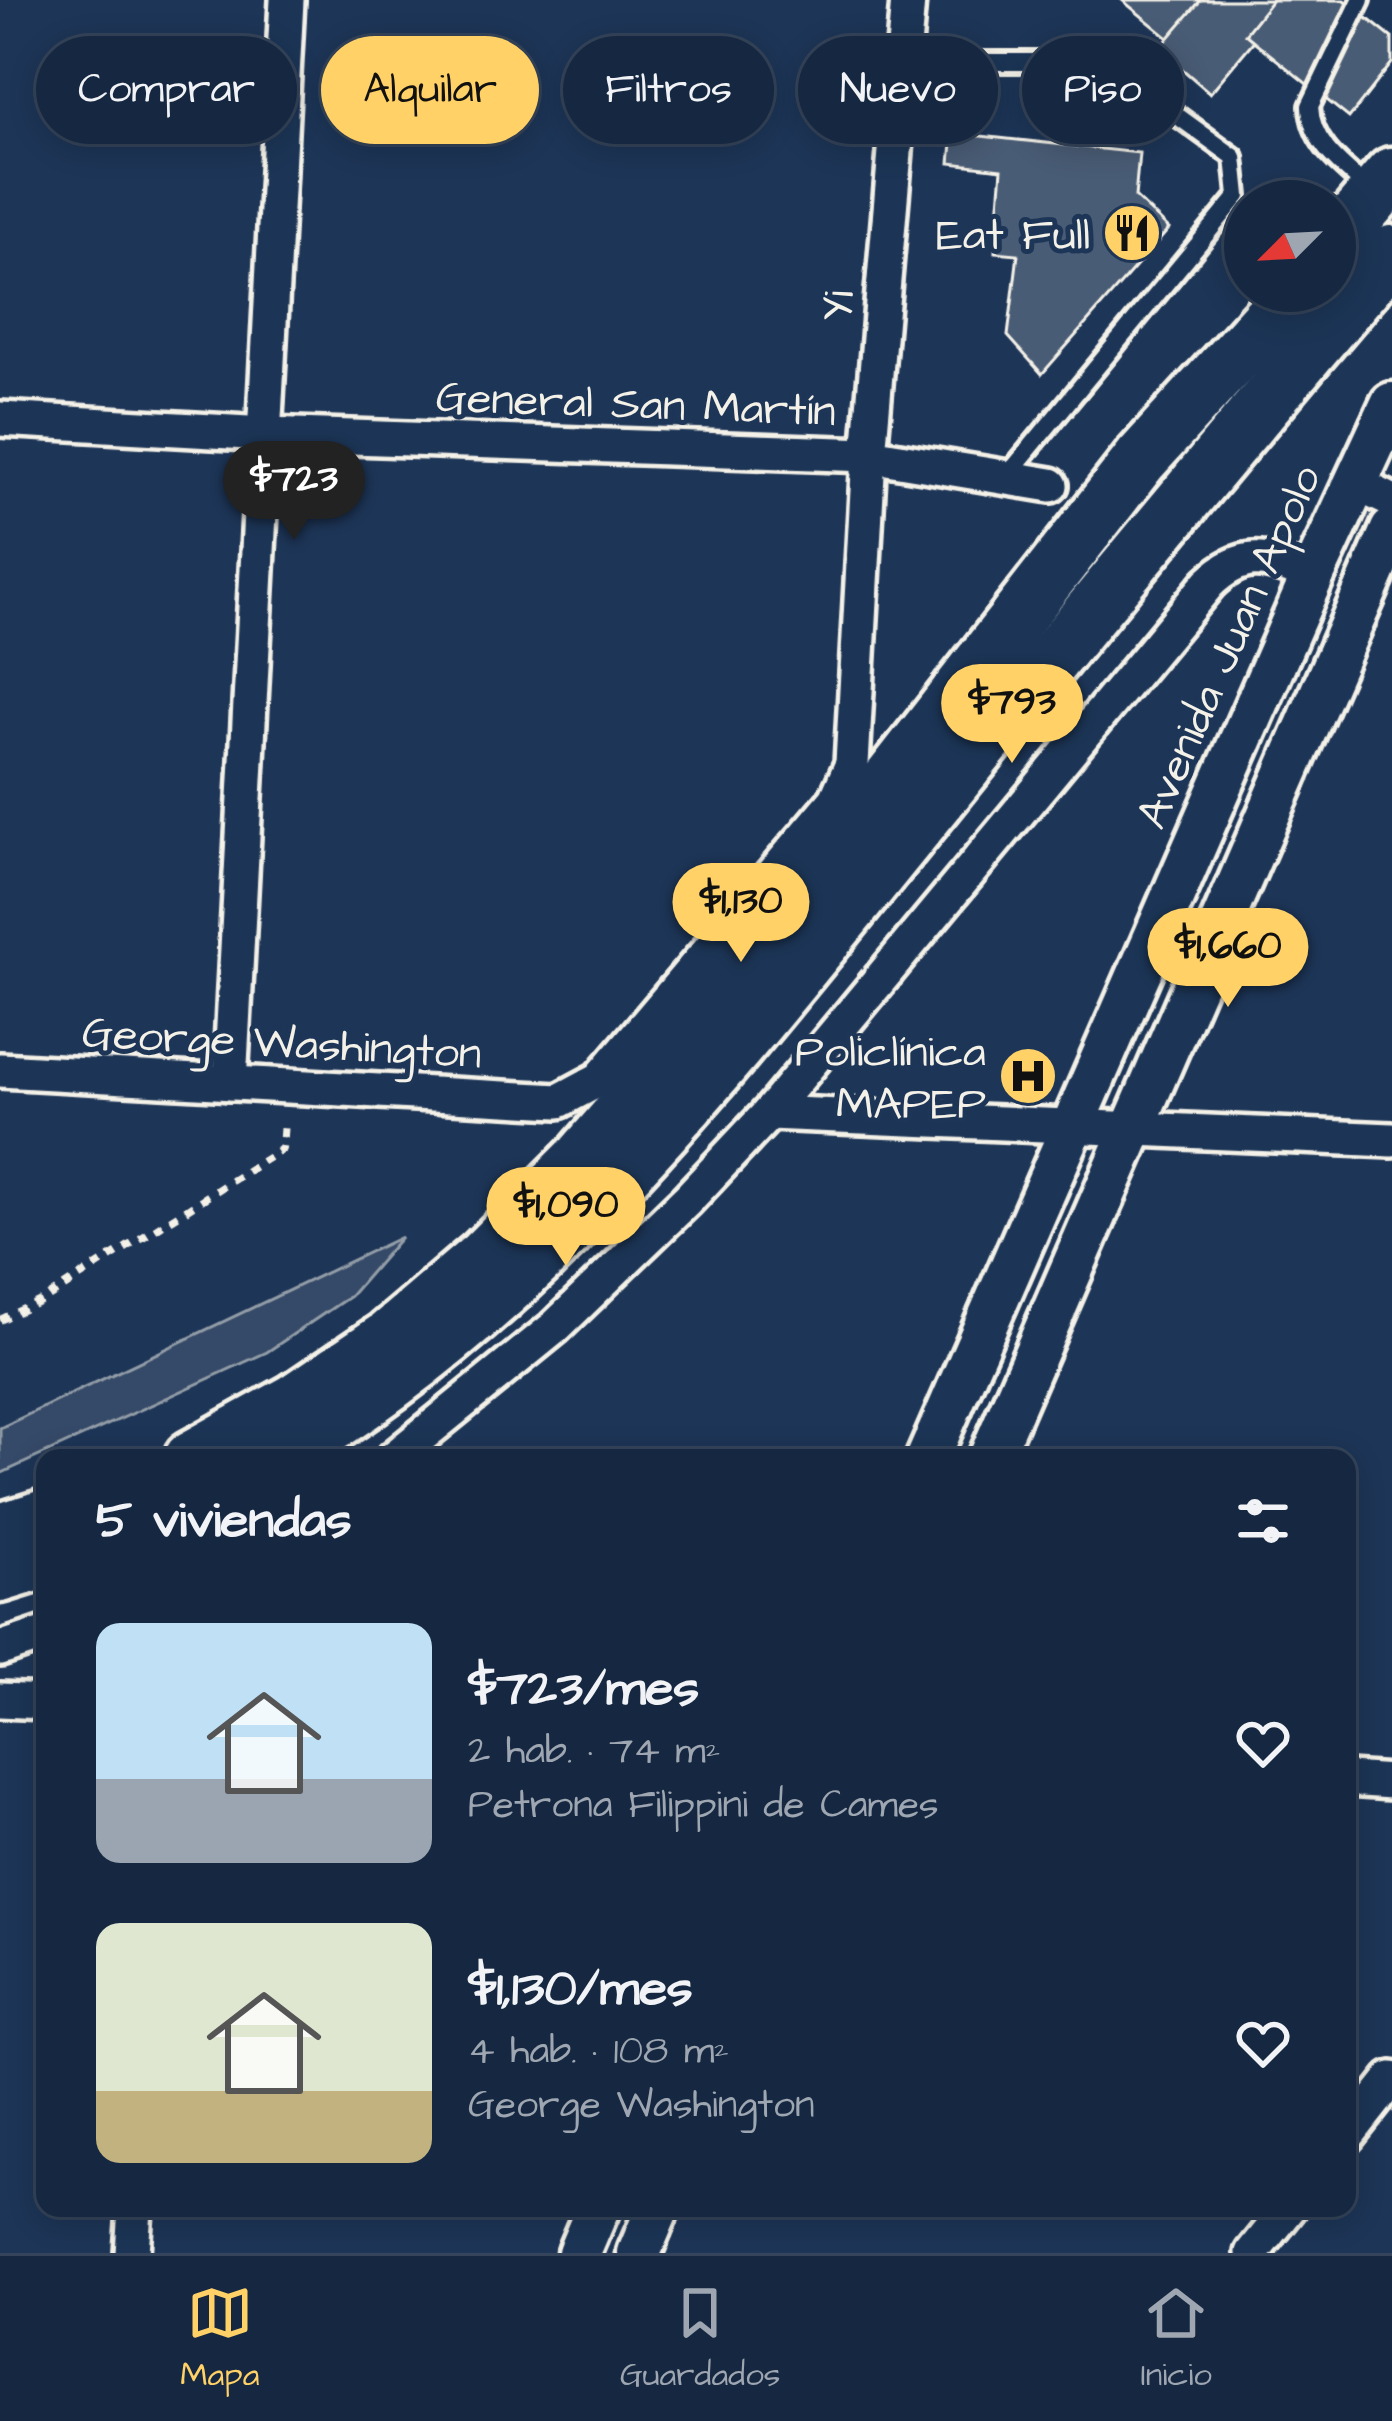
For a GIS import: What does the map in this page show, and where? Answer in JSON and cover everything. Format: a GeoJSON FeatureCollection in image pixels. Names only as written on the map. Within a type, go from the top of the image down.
{"type":"FeatureCollection","features":[{"type":"Feature","properties":{"kind":"highway"},"geometry":{"type":"LineString","coordinates":[[1356,218],[1384,185]]}},
{"type":"Feature","properties":{"kind":"highway"},"geometry":{"type":"LineString","coordinates":[[291,1449],[376,1396],[434,1352],[545,1255],[603,1194],[743,1039],[1178,502],[1392,253]]}},
{"type":"Feature","properties":{"kind":"highway"},"geometry":{"type":"LineString","coordinates":[[208,1449],[296,1401],[388,1338],[483,1258],[583,1157],[712,1008],[1141,459],[1275,312]]}},
{"type":"Feature","properties":{"kind":"highway"},"geometry":{"type":"LineString","coordinates":[[0,1532],[36,1520]]}},
{"type":"Feature","properties":{"kind":"highway"},"geometry":{"type":"LineString","coordinates":[[0,1575],[36,1564]]}},
{"type":"Feature","properties":{"kind":"street"},"geometry":{"type":"LineString","coordinates":[[230,1083],[286,0]]}},
{"type":"Feature","properties":{"kind":"street","name":"Yi"},"geometry":{"type":"LineString","coordinates":[[905,36],[908,0]]}},
{"type":"Feature","properties":{"kind":"street","name":"Yi"},"geometry":{"type":"LineString","coordinates":[[560,1101],[600,1079],[836,800],[852,764],[869,455],[895,144]]}},
{"type":"Feature","properties":{"kind":"street","name":"Avenida Juan Apolo"},"geometry":{"type":"LineString","coordinates":[[932,1449],[1313,575],[1373,492],[1392,404]]}},
{"type":"Feature","properties":{"kind":"street","name":"General San Martín"},"geometry":{"type":"LineString","coordinates":[[0,419],[266,434],[869,455],[1051,485]]}},
{"type":"Feature","properties":{"kind":"street"},"geometry":{"type":"LineString","coordinates":[[993,1449],[1392,530]]}},
{"type":"Feature","properties":{"kind":"street"},"geometry":{"type":"LineString","coordinates":[[405,1449],[571,1311],[769,1113],[1209,583],[1243,560],[1275,562],[1313,575]]}},
{"type":"Feature","properties":{"kind":"street","name":"George Washington"},"geometry":{"type":"LineString","coordinates":[[0,1070],[560,1101]]}},
{"type":"Feature","properties":{"kind":"street"},"geometry":{"type":"LineString","coordinates":[[769,1113],[1392,1140]]}},
{"type":"Feature","properties":{"kind":"street"},"geometry":{"type":"LineString","coordinates":[[0,1648],[36,1637]]}},
{"type":"Feature","properties":{"kind":"street"},"geometry":{"type":"LineString","coordinates":[[0,1700],[36,1702]]}},
{"type":"Feature","properties":{"kind":"street"},"geometry":{"type":"LineString","coordinates":[[1356,1780],[1392,1782]]}},
{"type":"Feature","properties":{"kind":"street"},"geometry":{"type":"LineString","coordinates":[[1356,2125],[1392,2079]]}},
{"type":"Feature","properties":{"kind":"street"},"geometry":{"type":"LineString","coordinates":[[132,2253],[134,2217]]}},
{"type":"Feature","properties":{"kind":"street"},"geometry":{"type":"LineString","coordinates":[[578,2253],[594,2217]]}},
{"type":"Feature","properties":{"kind":"street"},"geometry":{"type":"LineString","coordinates":[[638,2253],[654,2217]]}},
{"type":"Feature","properties":{"kind":"street"},"geometry":{"type":"LineString","coordinates":[[1253,2253],[1282,2217]]}},
{"type":"Feature","properties":{"kind":"lane"},"geometry":{"type":"LineString","coordinates":[[1361,0],[1310,106],[1310,124],[1336,160],[1384,185]]}},
{"type":"Feature","properties":{"kind":"lane"},"geometry":{"type":"LineString","coordinates":[[998,62],[1103,62],[1234,157],[1238,196],[1005,478]]}},
{"type":"Feature","properties":{"kind":"path"},"geometry":{"type":"LineString","coordinates":[[0,1320],[44,1299],[282,1149],[287,1086]]}},
{"type":"Feature","properties":{"kind":"shaded area"},"geometry":{"type":"Polygon","coordinates":[[[401,1237],[350,1296],[267,1352],[55,1449],[36,1449],[36,1458],[0,1474],[0,1428],[401,1237]]]}},
{"type":"Feature","properties":{"kind":"building"},"geometry":{"type":"Polygon","coordinates":[[[1122,0],[1215,0],[1184,39],[1166,36],[1122,0]]]}},
{"type":"Feature","properties":{"kind":"building"},"geometry":{"type":"Polygon","coordinates":[[[1201,0],[1288,0],[1210,93],[1184,71],[1184,36],[1170,36],[1201,0]]]}},
{"type":"Feature","properties":{"kind":"building"},"geometry":{"type":"Polygon","coordinates":[[[1272,0],[1344,0],[1392,38],[1392,63],[1349,118],[1245,34],[1272,0]]]}},
{"type":"Feature","properties":{"kind":"building"},"geometry":{"type":"Polygon","coordinates":[[[998,138],[1139,153],[1135,197],[1169,229],[1042,374],[1008,336],[1018,254],[995,252],[1002,169],[950,163],[952,144],[998,144],[998,138]]]}},
{"type":"Feature","properties":{"kind":"place","name":"Eat Full"},"geometry":{"type":"Point","coordinates":[1132,233]}},
{"type":"Feature","properties":{"kind":"place","name":"Policlínica MAPEP"},"geometry":{"type":"Point","coordinates":[1028,1076]}}]}
